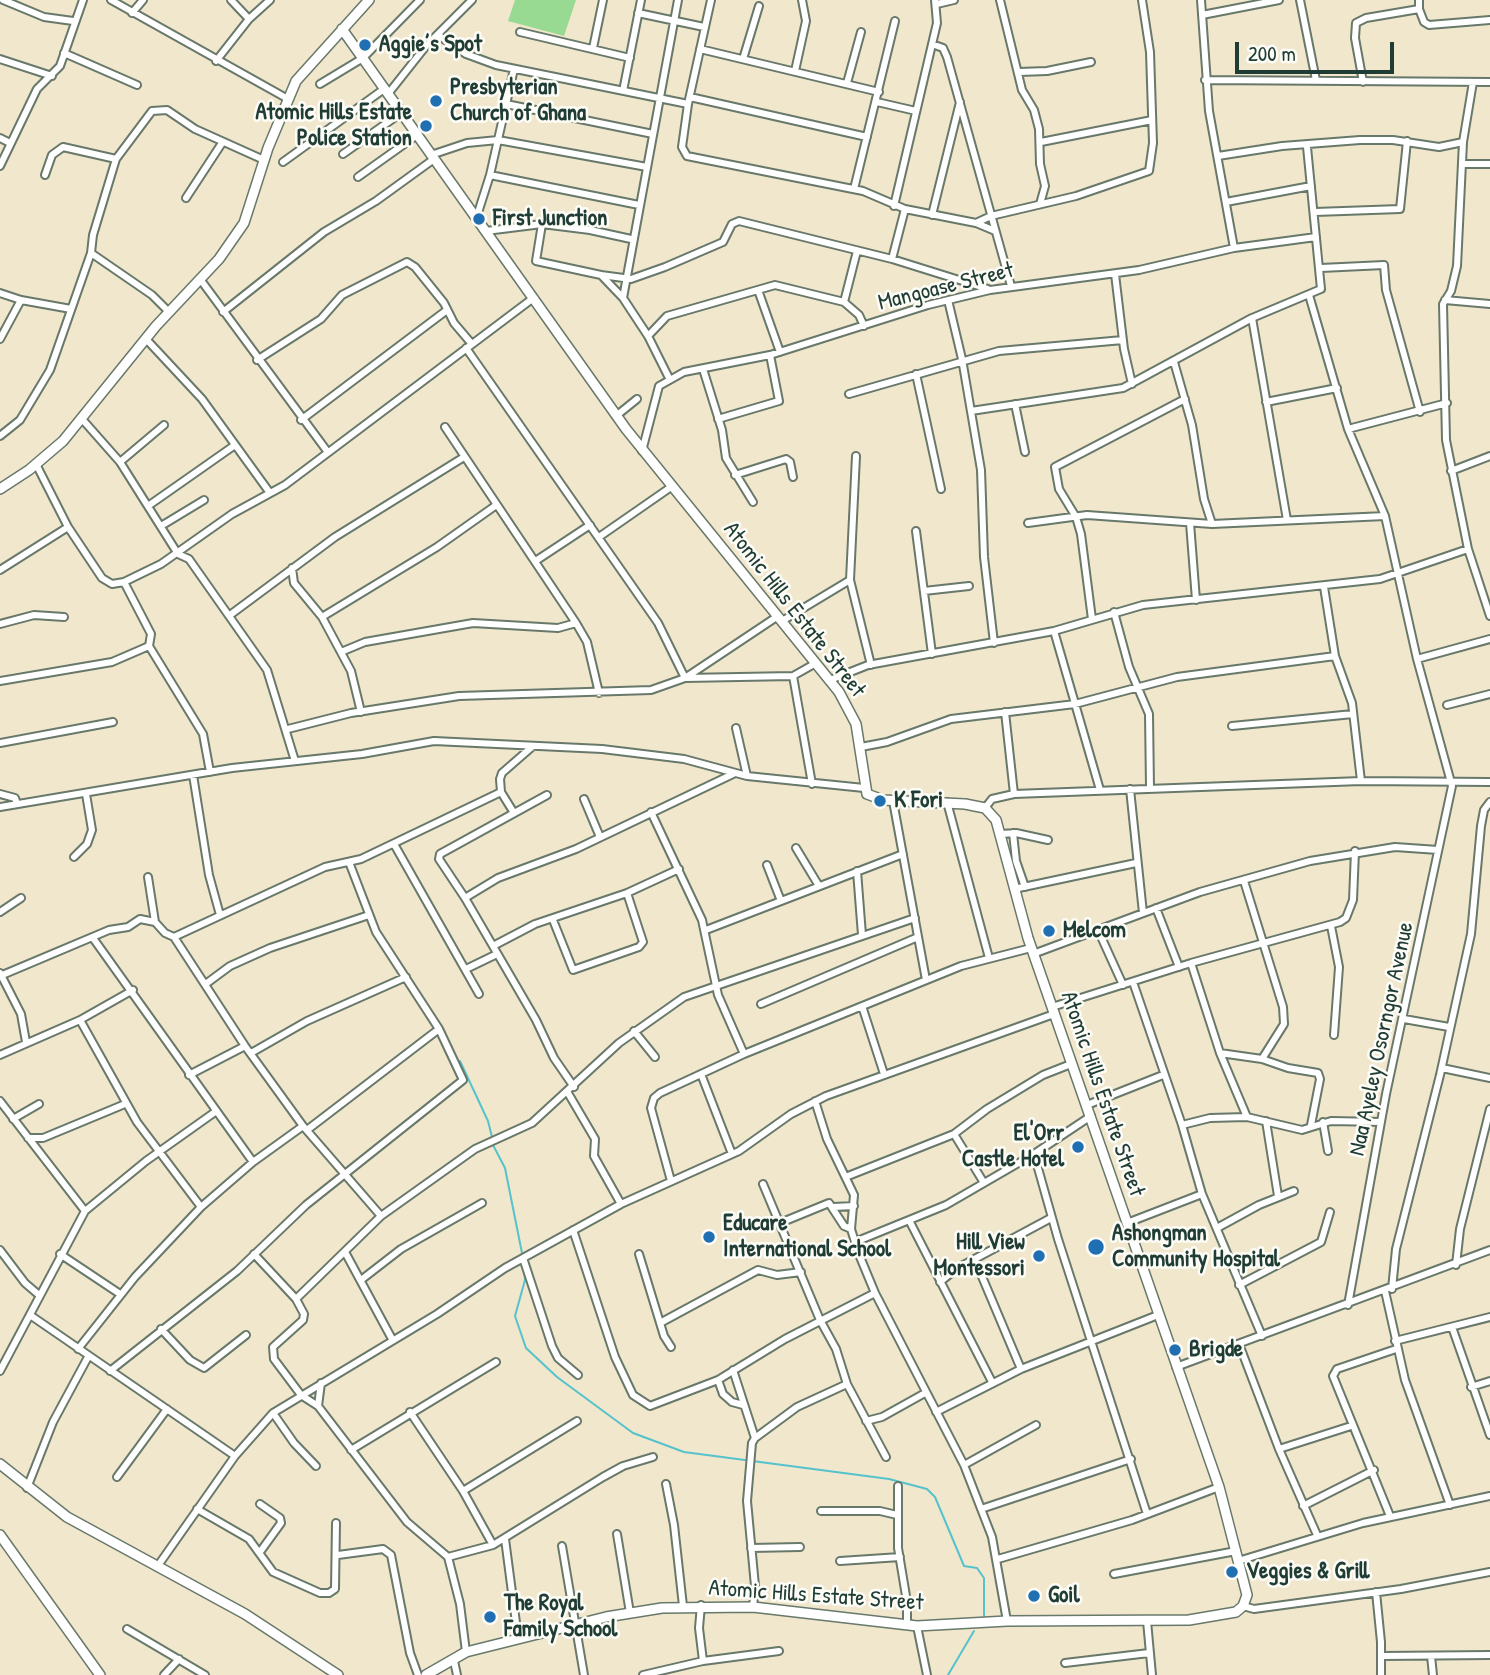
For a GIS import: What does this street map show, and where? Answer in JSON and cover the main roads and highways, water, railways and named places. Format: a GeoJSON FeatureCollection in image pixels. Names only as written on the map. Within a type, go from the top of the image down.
{"type":"FeatureCollection","features":[{"type":"Feature","properties":{"kind":"waterway"},"geometry":{"type":"LineString","coordinates":[[460,1061],[488,1121],[492,1137]]}},
{"type":"Feature","properties":{"kind":"waterway"},"geometry":{"type":"LineString","coordinates":[[493,1145],[505,1168],[522,1253]]}},
{"type":"Feature","properties":{"kind":"waterway"},"geometry":{"type":"LineString","coordinates":[[524,1268],[525,1280],[515,1316],[526,1348],[557,1377],[633,1433],[684,1452],[889,1479],[927,1489],[935,1497],[964,1566],[977,1568],[984,1578],[984,1616]]}},
{"type":"Feature","properties":{"kind":"waterway"},"geometry":{"type":"LineString","coordinates":[[948,1675],[974,1631]]}},
{"type":"Feature","properties":{"kind":"place","name":"Aggie’s Spot"},"geometry":{"type":"Point","coordinates":[365,45]}},
{"type":"Feature","properties":{"kind":"place","name":"Presbyterian Church of Ghana"},"geometry":{"type":"Point","coordinates":[436,101]}},
{"type":"Feature","properties":{"kind":"place","name":"Atomic Hills Estate Police Station"},"geometry":{"type":"Point","coordinates":[426,126]}},
{"type":"Feature","properties":{"kind":"place","name":"First Junction"},"geometry":{"type":"Point","coordinates":[479,219]}},
{"type":"Feature","properties":{"kind":"place","name":"K Fori"},"geometry":{"type":"Point","coordinates":[880,801]}},
{"type":"Feature","properties":{"kind":"place","name":"Melcom"},"geometry":{"type":"Point","coordinates":[1049,931]}},
{"type":"Feature","properties":{"kind":"place","name":"El'Orr Castle Hotel"},"geometry":{"type":"Point","coordinates":[1078,1147]}},
{"type":"Feature","properties":{"kind":"place","name":"Educare International School"},"geometry":{"type":"Point","coordinates":[709,1237]}},
{"type":"Feature","properties":{"kind":"place","name":"Ashongman Community Hospital"},"geometry":{"type":"Point","coordinates":[1096,1247]}},
{"type":"Feature","properties":{"kind":"place","name":"Hill View Montessori"},"geometry":{"type":"Point","coordinates":[1039,1256]}},
{"type":"Feature","properties":{"kind":"place","name":"Brigde"},"geometry":{"type":"Point","coordinates":[1175,1350]}},
{"type":"Feature","properties":{"kind":"place","name":"Veggies & Grill"},"geometry":{"type":"Point","coordinates":[1232,1572]}},
{"type":"Feature","properties":{"kind":"place","name":"Goil"},"geometry":{"type":"Point","coordinates":[1034,1596]}},
{"type":"Feature","properties":{"kind":"place","name":"The Royal Family School"},"geometry":{"type":"Point","coordinates":[490,1617]}}]}
